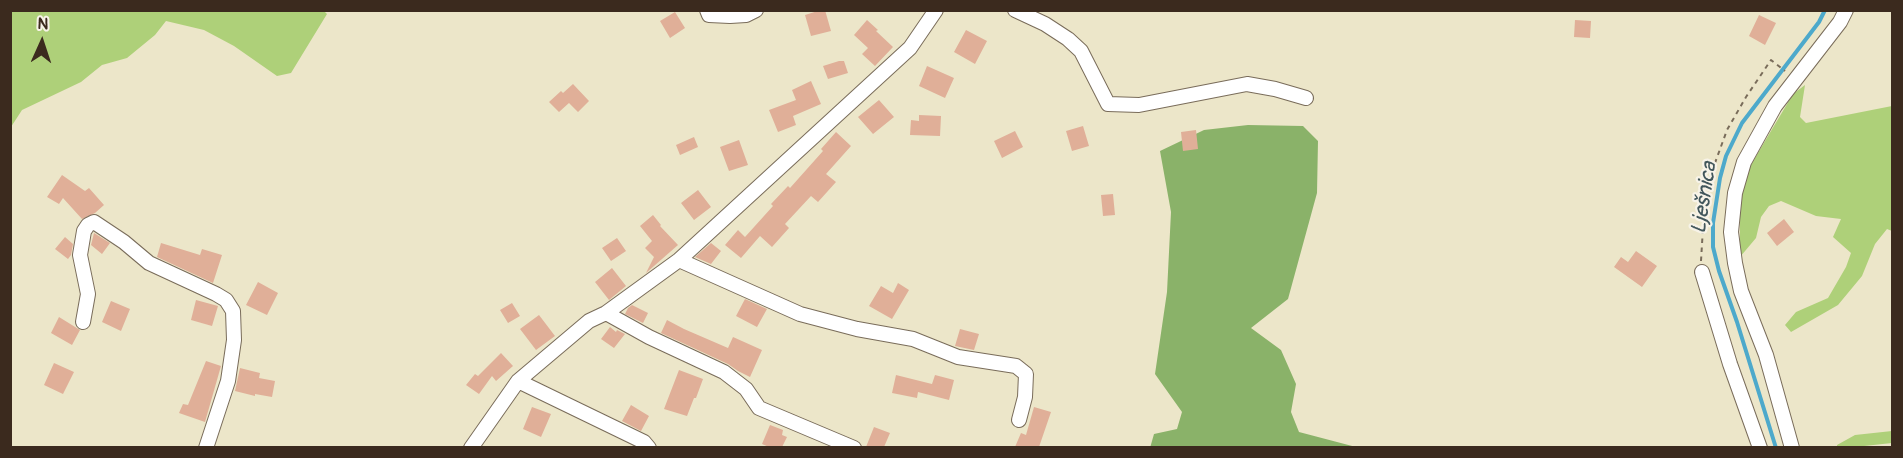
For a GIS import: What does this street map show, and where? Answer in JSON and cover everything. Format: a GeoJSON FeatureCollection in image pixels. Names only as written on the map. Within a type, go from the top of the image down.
{"type":"FeatureCollection","features":[{"type":"Feature","properties":{"kind":"street"},"geometry":{"type":"LineString","coordinates":[[706,10],[709,15],[730,16],[746,15],[756,10]]}},
{"type":"Feature","properties":{"kind":"street"},"geometry":{"type":"LineString","coordinates":[[471,447],[518,381],[589,321],[606,313],[679,260],[910,48],[936,10]]}},
{"type":"Feature","properties":{"kind":"street"},"geometry":{"type":"LineString","coordinates":[[1015,10],[1045,24],[1068,39],[1081,51],[1108,104],[1138,105],[1247,84],[1306,98]]}},
{"type":"Feature","properties":{"kind":"street"},"geometry":{"type":"LineString","coordinates":[[1792,447],[1766,355],[1741,291],[1731,232],[1735,193],[1744,162],[1775,106],[1840,22],[1846,10]]}},
{"type":"Feature","properties":{"kind":"street"},"geometry":{"type":"LineString","coordinates":[[83,322],[88,294],[80,255],[84,231],[94,222],[149,263],[226,300],[233,311],[234,340],[228,381],[206,447]]}},
{"type":"Feature","properties":{"kind":"street"},"geometry":{"type":"LineString","coordinates":[[679,260],[800,314],[857,329],[912,339],[958,357],[1016,366],[1026,374],[1025,397],[1019,420]]}},
{"type":"Feature","properties":{"kind":"street"},"geometry":{"type":"LineString","coordinates":[[1702,272],[1730,364],[1760,447]]}},
{"type":"Feature","properties":{"kind":"street"},"geometry":{"type":"LineString","coordinates":[[606,313],[649,337],[724,372],[746,389],[759,408],[854,447]]}},
{"type":"Feature","properties":{"kind":"street"},"geometry":{"type":"LineString","coordinates":[[518,381],[644,442],[649,447]]}},
{"type":"Feature","properties":{"kind":"path"},"geometry":{"type":"LineString","coordinates":[[1702,272],[1701,241],[1704,211],[1712,174],[1727,130],[1771,60],[1795,79]]}},
{"type":"Feature","properties":{"kind":"green space"},"geometry":{"type":"Polygon","coordinates":[[[11,11],[324,11],[327,14],[291,73],[277,76],[234,46],[204,30],[166,21],[155,35],[127,58],[102,65],[81,82],[22,110],[11,127],[11,11]]]}},
{"type":"Feature","properties":{"kind":"green space"},"geometry":{"type":"Polygon","coordinates":[[[1805,85],[1800,117],[1806,123],[1892,106],[1892,231],[1887,229],[1875,244],[1862,276],[1838,305],[1791,332],[1785,325],[1796,312],[1828,298],[1846,267],[1851,253],[1833,237],[1841,219],[1816,216],[1781,201],[1769,206],[1761,217],[1756,238],[1740,257],[1740,204],[1746,173],[1793,94],[1805,85]]]}},
{"type":"Feature","properties":{"kind":"green space"},"geometry":{"type":"Polygon","coordinates":[[[1248,125],[1303,126],[1318,141],[1317,193],[1288,299],[1251,328],[1281,350],[1296,384],[1291,412],[1299,432],[1356,447],[1150,448],[1154,434],[1177,429],[1182,412],[1155,374],[1167,292],[1171,212],[1160,151],[1204,130],[1248,125]]]}},
{"type":"Feature","properties":{"kind":"green space"},"geometry":{"type":"Polygon","coordinates":[[[1892,431],[1892,443],[1837,447],[1855,435],[1892,431]]]}},
{"type":"Feature","properties":{"kind":"building"},"geometry":{"type":"Polygon","coordinates":[[[825,10],[831,31],[811,36],[805,15],[825,10]]]}},
{"type":"Feature","properties":{"kind":"building"},"geometry":{"type":"Polygon","coordinates":[[[675,12],[685,28],[670,38],[660,21],[675,12]]]}},
{"type":"Feature","properties":{"kind":"building"},"geometry":{"type":"Polygon","coordinates":[[[1759,15],[1776,23],[1765,45],[1749,36],[1759,15]]]}},
{"type":"Feature","properties":{"kind":"building"},"geometry":{"type":"Polygon","coordinates":[[[867,20],[893,47],[875,66],[862,54],[868,48],[854,35],[867,20]]]}},
{"type":"Feature","properties":{"kind":"building"},"geometry":{"type":"Polygon","coordinates":[[[1575,20],[1591,21],[1590,38],[1574,37],[1575,20]]]}},
{"type":"Feature","properties":{"kind":"building"},"geometry":{"type":"Polygon","coordinates":[[[966,30],[987,41],[975,64],[954,52],[966,30]]]}},
{"type":"Feature","properties":{"kind":"building"},"geometry":{"type":"Polygon","coordinates":[[[844,61],[848,73],[828,79],[823,66],[844,61]]]}},
{"type":"Feature","properties":{"kind":"building"},"geometry":{"type":"Polygon","coordinates":[[[927,66],[954,78],[945,98],[919,86],[927,66]]]}},
{"type":"Feature","properties":{"kind":"building"},"geometry":{"type":"Polygon","coordinates":[[[811,81],[821,104],[793,116],[796,125],[778,132],[769,110],[796,100],[792,90],[811,81]]]}},
{"type":"Feature","properties":{"kind":"building"},"geometry":{"type":"Polygon","coordinates":[[[573,84],[589,101],[578,112],[569,103],[559,112],[549,102],[573,84]]]}},
{"type":"Feature","properties":{"kind":"building"},"geometry":{"type":"Polygon","coordinates":[[[879,100],[894,117],[873,134],[858,117],[879,100]]]}},
{"type":"Feature","properties":{"kind":"building"},"geometry":{"type":"Polygon","coordinates":[[[919,115],[941,116],[940,136],[910,135],[911,120],[919,121],[919,115]]]}},
{"type":"Feature","properties":{"kind":"building"},"geometry":{"type":"Polygon","coordinates":[[[1083,126],[1089,146],[1072,151],[1066,131],[1083,126]]]}},
{"type":"Feature","properties":{"kind":"building"},"geometry":{"type":"Polygon","coordinates":[[[1196,130],[1198,149],[1183,151],[1181,132],[1196,130]]]}},
{"type":"Feature","properties":{"kind":"building"},"geometry":{"type":"Polygon","coordinates":[[[1015,131],[1023,147],[1002,158],[994,141],[1015,131]]]}},
{"type":"Feature","properties":{"kind":"building"},"geometry":{"type":"Polygon","coordinates":[[[836,132],[851,146],[826,174],[836,182],[818,202],[811,196],[785,224],[789,228],[772,247],[760,236],[741,258],[725,245],[738,230],[745,237],[773,206],[771,204],[788,186],[790,188],[823,151],[821,149],[836,132]]]}},
{"type":"Feature","properties":{"kind":"building"},"geometry":{"type":"Polygon","coordinates":[[[694,137],[698,147],[680,155],[676,145],[694,137]]]}},
{"type":"Feature","properties":{"kind":"building"},"geometry":{"type":"Polygon","coordinates":[[[739,140],[748,165],[729,171],[720,147],[739,140]]]}},
{"type":"Feature","properties":{"kind":"building"},"geometry":{"type":"Polygon","coordinates":[[[62,175],[85,191],[89,188],[104,205],[95,213],[82,219],[63,198],[59,204],[47,197],[62,175]]]}},
{"type":"Feature","properties":{"kind":"building"},"geometry":{"type":"Polygon","coordinates":[[[698,190],[711,207],[694,220],[681,203],[698,190]]]}},
{"type":"Feature","properties":{"kind":"building"},"geometry":{"type":"Polygon","coordinates":[[[1113,194],[1115,215],[1103,216],[1101,195],[1113,194]]]}},
{"type":"Feature","properties":{"kind":"building"},"geometry":{"type":"Polygon","coordinates":[[[653,215],[678,245],[646,273],[654,257],[645,248],[652,241],[640,226],[653,215]]]}},
{"type":"Feature","properties":{"kind":"building"},"geometry":{"type":"Polygon","coordinates":[[[1784,219],[1794,232],[1777,246],[1767,233],[1784,219]]]}},
{"type":"Feature","properties":{"kind":"building"},"geometry":{"type":"Polygon","coordinates":[[[94,233],[110,243],[102,254],[91,245],[94,233]]]}},
{"type":"Feature","properties":{"kind":"building"},"geometry":{"type":"Polygon","coordinates":[[[65,237],[73,244],[68,259],[55,249],[65,237]]]}},
{"type":"Feature","properties":{"kind":"building"},"geometry":{"type":"Polygon","coordinates":[[[617,238],[626,251],[611,261],[602,248],[617,238]]]}},
{"type":"Feature","properties":{"kind":"building"},"geometry":{"type":"Polygon","coordinates":[[[161,243],[200,255],[202,249],[222,255],[213,283],[157,257],[161,243]]]}},
{"type":"Feature","properties":{"kind":"building"},"geometry":{"type":"Polygon","coordinates":[[[711,243],[721,251],[711,264],[695,257],[711,243]]]}},
{"type":"Feature","properties":{"kind":"building"},"geometry":{"type":"Polygon","coordinates":[[[1636,251],[1657,266],[1642,287],[1614,267],[1621,257],[1628,262],[1636,251]]]}},
{"type":"Feature","properties":{"kind":"building"},"geometry":{"type":"Polygon","coordinates":[[[612,268],[626,286],[609,300],[595,282],[612,268]]]}},
{"type":"Feature","properties":{"kind":"building"},"geometry":{"type":"Polygon","coordinates":[[[258,282],[278,293],[267,315],[246,305],[258,282]]]}},
{"type":"Feature","properties":{"kind":"building"},"geometry":{"type":"Polygon","coordinates":[[[898,283],[909,290],[892,319],[869,306],[881,286],[893,293],[898,283]]]}},
{"type":"Feature","properties":{"kind":"building"},"geometry":{"type":"Polygon","coordinates":[[[745,299],[767,309],[757,327],[736,316],[745,299]]]}},
{"type":"Feature","properties":{"kind":"building"},"geometry":{"type":"Polygon","coordinates":[[[196,300],[218,306],[212,326],[191,320],[196,300]]]}},
{"type":"Feature","properties":{"kind":"building"},"geometry":{"type":"Polygon","coordinates":[[[111,301],[130,309],[121,331],[102,322],[111,301]]]}},
{"type":"Feature","properties":{"kind":"building"},"geometry":{"type":"Polygon","coordinates":[[[512,303],[520,316],[508,323],[500,310],[512,303]]]}},
{"type":"Feature","properties":{"kind":"building"},"geometry":{"type":"Polygon","coordinates":[[[632,305],[648,313],[643,323],[625,314],[632,305]]]}},
{"type":"Feature","properties":{"kind":"building"},"geometry":{"type":"Polygon","coordinates":[[[539,315],[555,336],[536,350],[520,329],[539,315]]]}},
{"type":"Feature","properties":{"kind":"building"},"geometry":{"type":"Polygon","coordinates":[[[59,317],[80,330],[72,345],[51,333],[59,317]]]}},
{"type":"Feature","properties":{"kind":"building"},"geometry":{"type":"Polygon","coordinates":[[[667,320],[728,348],[733,337],[762,350],[750,377],[728,364],[661,333],[667,320]]]}},
{"type":"Feature","properties":{"kind":"building"},"geometry":{"type":"Polygon","coordinates":[[[610,327],[616,332],[617,330],[625,334],[614,348],[601,339],[610,327]]]}},
{"type":"Feature","properties":{"kind":"building"},"geometry":{"type":"Polygon","coordinates":[[[960,329],[979,334],[974,350],[955,346],[960,329]]]}},
{"type":"Feature","properties":{"kind":"building"},"geometry":{"type":"Polygon","coordinates":[[[501,353],[513,366],[496,381],[492,376],[479,394],[466,385],[475,374],[478,376],[501,353]]]}},
{"type":"Feature","properties":{"kind":"building"},"geometry":{"type":"Polygon","coordinates":[[[206,361],[221,366],[205,422],[179,413],[183,404],[188,405],[206,361]]]}},
{"type":"Feature","properties":{"kind":"building"},"geometry":{"type":"Polygon","coordinates":[[[54,363],[74,372],[63,394],[44,385],[54,363]]]}},
{"type":"Feature","properties":{"kind":"building"},"geometry":{"type":"Polygon","coordinates":[[[240,368],[260,373],[259,378],[275,381],[272,397],[235,391],[240,368]]]}},
{"type":"Feature","properties":{"kind":"building"},"geometry":{"type":"Polygon","coordinates":[[[679,370],[703,379],[687,416],[664,409],[679,370]]]}},
{"type":"Feature","properties":{"kind":"building"},"geometry":{"type":"Polygon","coordinates":[[[896,375],[932,384],[935,375],[954,380],[949,400],[918,392],[917,398],[892,393],[896,375]]]}},
{"type":"Feature","properties":{"kind":"building"},"geometry":{"type":"Polygon","coordinates":[[[631,405],[649,416],[641,431],[622,421],[631,405]]]}},
{"type":"Feature","properties":{"kind":"building"},"geometry":{"type":"Polygon","coordinates":[[[532,407],[551,414],[541,437],[523,429],[532,407]]]}},
{"type":"Feature","properties":{"kind":"building"},"geometry":{"type":"Polygon","coordinates":[[[1034,407],[1051,412],[1039,447],[1015,447],[1021,433],[1026,435],[1034,407]]]}},
{"type":"Feature","properties":{"kind":"building"},"geometry":{"type":"Polygon","coordinates":[[[770,425],[783,430],[782,435],[787,437],[782,447],[769,447],[762,444],[770,425]]]}},
{"type":"Feature","properties":{"kind":"building"},"geometry":{"type":"Polygon","coordinates":[[[874,427],[890,433],[884,447],[866,447],[874,427]]]}},
{"type":"Feature","properties":{"kind":"waterway","name":"Lješnica"},"geometry":{"type":"LineString","coordinates":[[1776,448],[1719,271],[1713,247],[1713,223],[1726,156],[1742,123],[1819,22],[1825,10]]}}]}
